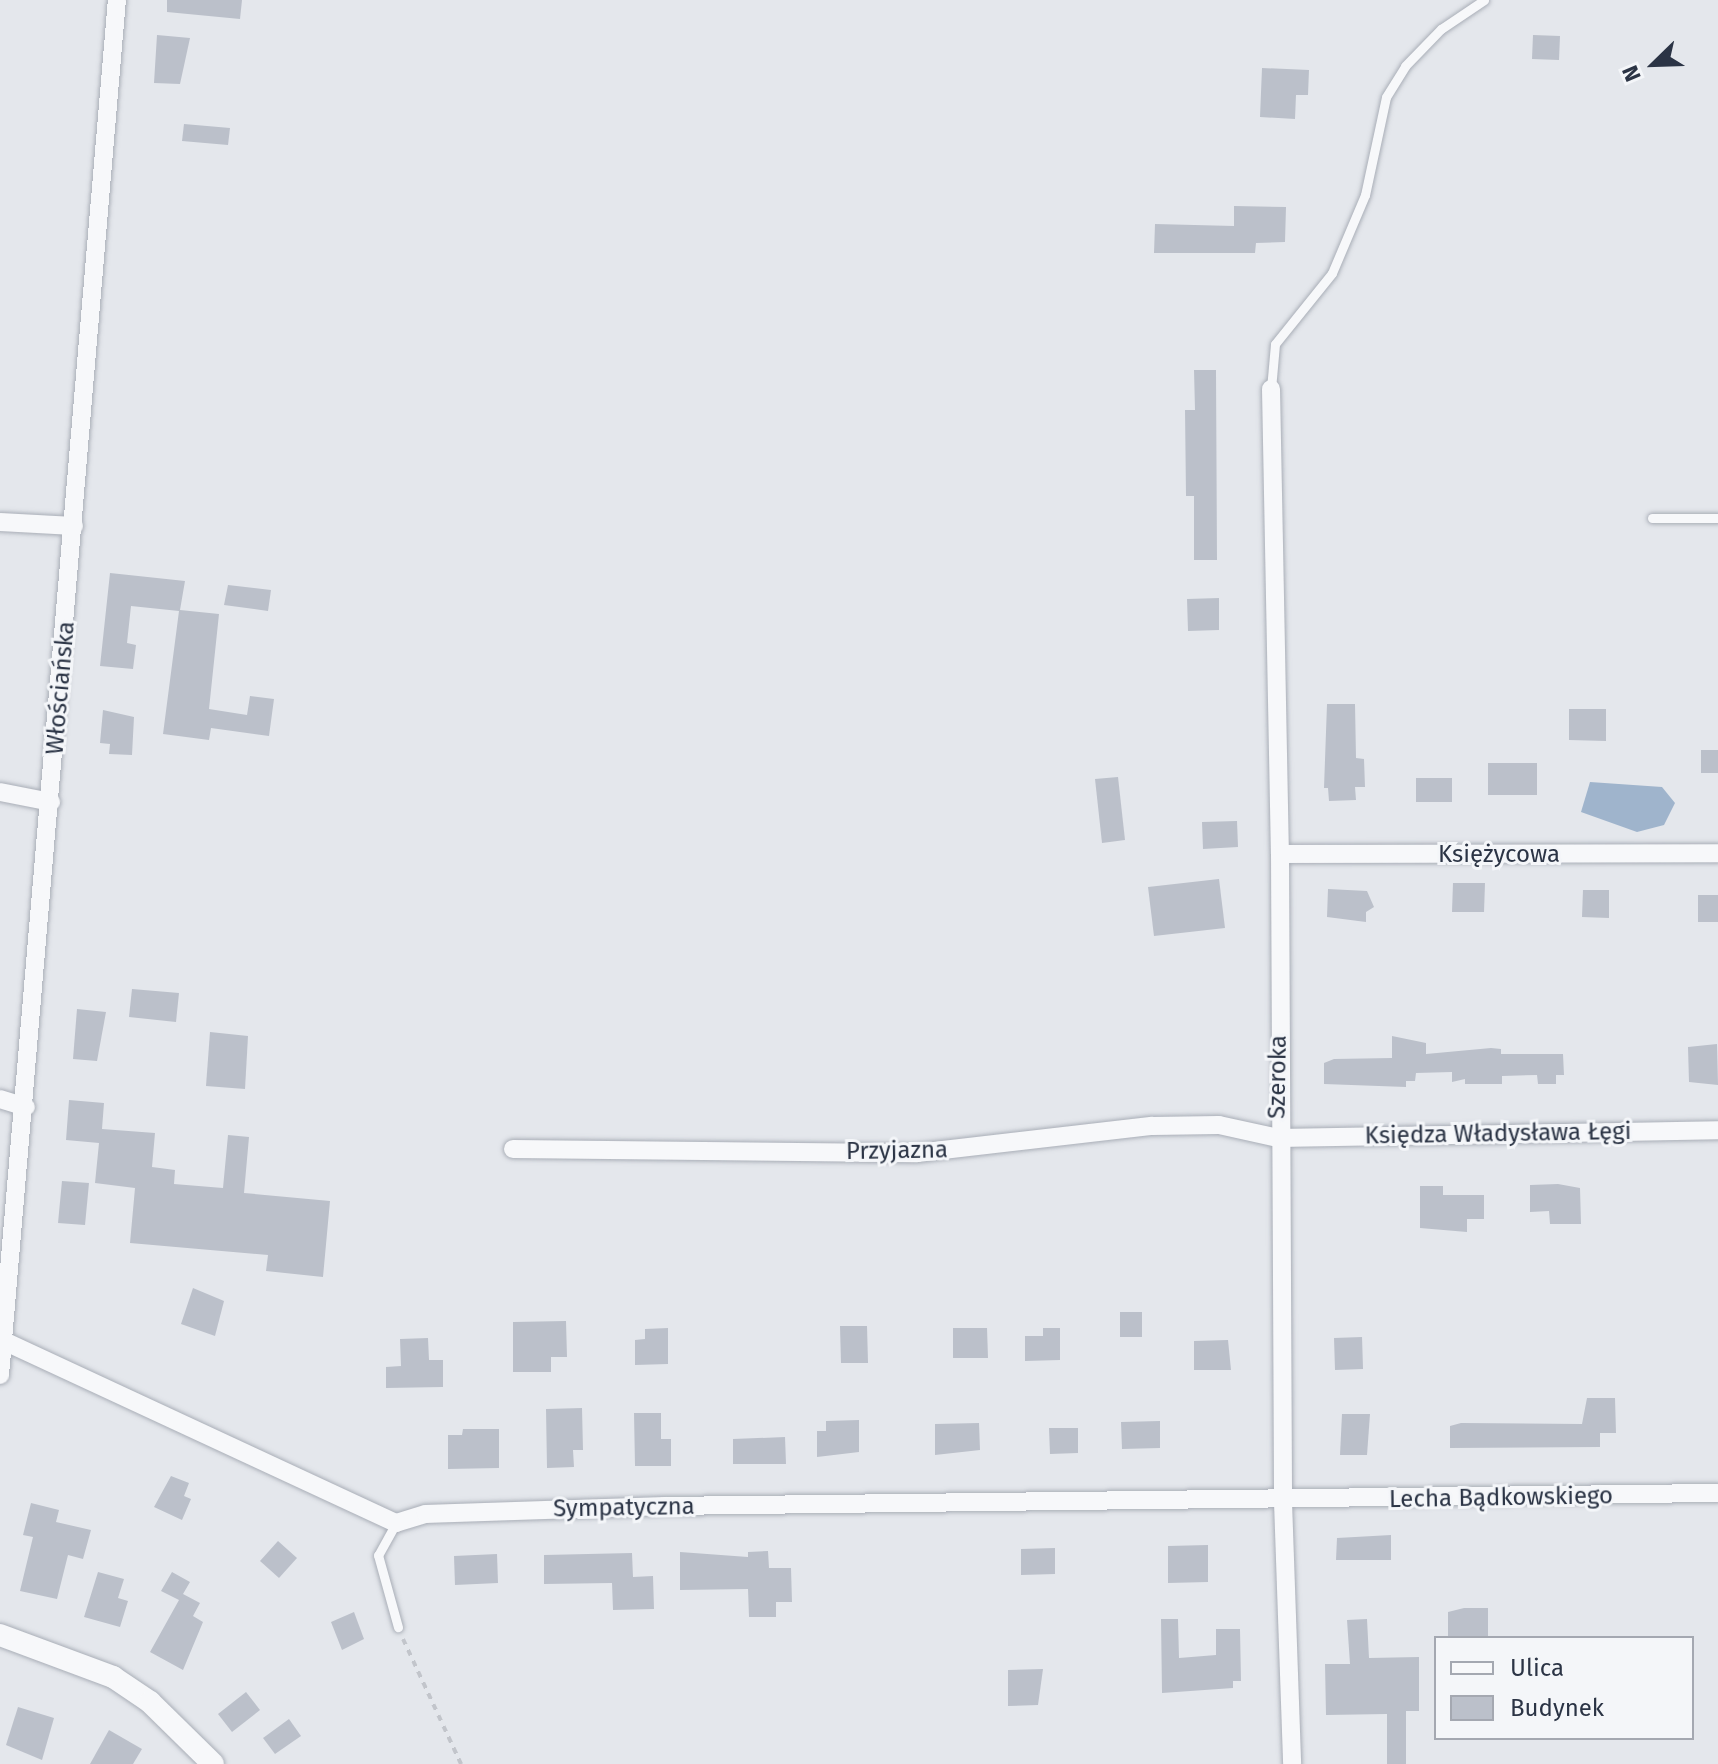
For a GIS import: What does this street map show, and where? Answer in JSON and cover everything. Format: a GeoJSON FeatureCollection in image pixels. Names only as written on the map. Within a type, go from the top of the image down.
{"type":"FeatureCollection","features":[{"type":"Feature","properties":{"kind":"street","name":"Włościańska"},"geometry":{"type":"LineString","coordinates":[[0,1375],[6,1342],[26,1107],[117,0]]}},
{"type":"Feature","properties":{"kind":"street","name":"Szeroka"},"geometry":{"type":"LineString","coordinates":[[1271,389],[1280,854],[1278,1138],[1283,1502],[1292,1764]]}},
{"type":"Feature","properties":{"kind":"street"},"geometry":{"type":"LineString","coordinates":[[0,522],[74,526]]}},
{"type":"Feature","properties":{"kind":"street"},"geometry":{"type":"LineString","coordinates":[[0,792],[51,802]]}},
{"type":"Feature","properties":{"kind":"street","name":"Księżycowa"},"geometry":{"type":"LineString","coordinates":[[1280,854],[1718,853]]}},
{"type":"Feature","properties":{"kind":"street"},"geometry":{"type":"LineString","coordinates":[[0,1099],[26,1107]]}},
{"type":"Feature","properties":{"kind":"street","name":"Przyjazna"},"geometry":{"type":"LineString","coordinates":[[513,1149],[917,1153],[1152,1126],[1219,1125],[1278,1138]]}},
{"type":"Feature","properties":{"kind":"street","name":"Księdza Władysława Łęgi"},"geometry":{"type":"LineString","coordinates":[[1278,1138],[1718,1130]]}},
{"type":"Feature","properties":{"kind":"street"},"geometry":{"type":"LineString","coordinates":[[6,1342],[396,1523]]}},
{"type":"Feature","properties":{"kind":"street","name":"Lecha Bądkowskiego"},"geometry":{"type":"LineString","coordinates":[[1283,1502],[1718,1493]]}},
{"type":"Feature","properties":{"kind":"street","name":"Sympatyczna"},"geometry":{"type":"LineString","coordinates":[[396,1523],[426,1514],[664,1506],[1283,1502]]}},
{"type":"Feature","properties":{"kind":"street"},"geometry":{"type":"LineString","coordinates":[[0,1635],[113,1677],[161,1711],[213,1764]]}},
{"type":"Feature","properties":{"kind":"lane"},"geometry":{"type":"LineString","coordinates":[[1271,389],[1275,344],[1332,273],[1365,195],[1386,97],[1405,66],[1441,29],[1484,0]]}},
{"type":"Feature","properties":{"kind":"lane"},"geometry":{"type":"LineString","coordinates":[[1652,518],[1718,518]]}},
{"type":"Feature","properties":{"kind":"lane"},"geometry":{"type":"LineString","coordinates":[[396,1523],[378,1555],[398,1627]]}},
{"type":"Feature","properties":{"kind":"path"},"geometry":{"type":"LineString","coordinates":[[398,1627],[461,1764]]}},
{"type":"Feature","properties":{"kind":"water"},"geometry":{"type":"Polygon","coordinates":[[[1590,782],[1662,787],[1675,803],[1664,825],[1637,832],[1581,812],[1590,782]]]}},
{"type":"Feature","properties":{"kind":"building"},"geometry":{"type":"Polygon","coordinates":[[[167,0],[242,0],[240,19],[167,12],[167,0]]]}},
{"type":"Feature","properties":{"kind":"building"},"geometry":{"type":"Polygon","coordinates":[[[157,35],[190,38],[180,84],[154,83],[157,35]]]}},
{"type":"Feature","properties":{"kind":"building"},"geometry":{"type":"Polygon","coordinates":[[[1533,35],[1560,36],[1559,60],[1532,59],[1533,35]]]}},
{"type":"Feature","properties":{"kind":"building"},"geometry":{"type":"Polygon","coordinates":[[[1262,68],[1309,70],[1308,95],[1296,95],[1295,119],[1260,117],[1262,68]]]}},
{"type":"Feature","properties":{"kind":"building"},"geometry":{"type":"Polygon","coordinates":[[[184,124],[230,128],[228,145],[182,141],[184,124]]]}},
{"type":"Feature","properties":{"kind":"building"},"geometry":{"type":"Polygon","coordinates":[[[1234,206],[1286,207],[1285,242],[1256,243],[1255,253],[1154,253],[1155,224],[1234,226],[1234,206]]]}},
{"type":"Feature","properties":{"kind":"building"},"geometry":{"type":"Polygon","coordinates":[[[1194,370],[1216,370],[1217,560],[1194,560],[1194,496],[1186,496],[1185,410],[1195,410],[1194,370]]]}},
{"type":"Feature","properties":{"kind":"building"},"geometry":{"type":"Polygon","coordinates":[[[110,573],[185,581],[180,610],[219,614],[209,709],[247,715],[250,696],[274,699],[269,736],[211,728],[209,740],[163,734],[179,611],[131,606],[127,643],[136,645],[133,669],[100,666],[110,573]]]}},
{"type":"Feature","properties":{"kind":"building"},"geometry":{"type":"Polygon","coordinates":[[[228,585],[271,590],[268,611],[224,605],[228,585]]]}},
{"type":"Feature","properties":{"kind":"building"},"geometry":{"type":"Polygon","coordinates":[[[1219,598],[1219,630],[1188,631],[1187,599],[1219,598]]]}},
{"type":"Feature","properties":{"kind":"building"},"geometry":{"type":"Polygon","coordinates":[[[1327,704],[1355,704],[1356,758],[1364,759],[1365,787],[1355,787],[1356,800],[1329,801],[1328,788],[1324,788],[1327,704]]]}},
{"type":"Feature","properties":{"kind":"building"},"geometry":{"type":"Polygon","coordinates":[[[1569,709],[1606,709],[1606,741],[1569,740],[1569,709]]]}},
{"type":"Feature","properties":{"kind":"building"},"geometry":{"type":"Polygon","coordinates":[[[103,710],[134,717],[132,755],[109,754],[110,744],[100,743],[103,710]]]}},
{"type":"Feature","properties":{"kind":"building"},"geometry":{"type":"Polygon","coordinates":[[[1701,750],[1718,750],[1718,773],[1701,773],[1701,750]]]}},
{"type":"Feature","properties":{"kind":"building"},"geometry":{"type":"Polygon","coordinates":[[[1488,763],[1537,763],[1537,795],[1488,795],[1488,763]]]}},
{"type":"Feature","properties":{"kind":"building"},"geometry":{"type":"Polygon","coordinates":[[[1118,777],[1125,840],[1102,843],[1095,779],[1118,777]]]}},
{"type":"Feature","properties":{"kind":"building"},"geometry":{"type":"Polygon","coordinates":[[[1416,778],[1452,778],[1452,802],[1416,802],[1416,778]]]}},
{"type":"Feature","properties":{"kind":"building"},"geometry":{"type":"Polygon","coordinates":[[[1237,821],[1238,847],[1203,849],[1202,822],[1237,821]]]}},
{"type":"Feature","properties":{"kind":"building"},"geometry":{"type":"Polygon","coordinates":[[[1219,879],[1225,928],[1154,936],[1148,887],[1219,879]]]}},
{"type":"Feature","properties":{"kind":"building"},"geometry":{"type":"Polygon","coordinates":[[[1453,883],[1485,883],[1484,912],[1452,912],[1453,883]]]}},
{"type":"Feature","properties":{"kind":"building"},"geometry":{"type":"Polygon","coordinates":[[[1328,889],[1367,891],[1374,907],[1366,912],[1366,922],[1327,917],[1328,889]]]}},
{"type":"Feature","properties":{"kind":"building"},"geometry":{"type":"Polygon","coordinates":[[[1583,890],[1609,890],[1609,918],[1582,917],[1583,890]]]}},
{"type":"Feature","properties":{"kind":"building"},"geometry":{"type":"Polygon","coordinates":[[[1698,895],[1718,895],[1718,922],[1698,922],[1698,895]]]}},
{"type":"Feature","properties":{"kind":"building"},"geometry":{"type":"Polygon","coordinates":[[[132,989],[179,993],[176,1022],[129,1017],[132,989]]]}},
{"type":"Feature","properties":{"kind":"building"},"geometry":{"type":"Polygon","coordinates":[[[77,1009],[106,1012],[97,1061],[73,1059],[77,1009]]]}},
{"type":"Feature","properties":{"kind":"building"},"geometry":{"type":"Polygon","coordinates":[[[210,1032],[248,1036],[245,1089],[206,1086],[210,1032]]]}},
{"type":"Feature","properties":{"kind":"building"},"geometry":{"type":"Polygon","coordinates":[[[1392,1036],[1426,1043],[1426,1054],[1491,1048],[1501,1049],[1501,1054],[1563,1054],[1564,1075],[1556,1075],[1556,1084],[1538,1084],[1537,1075],[1502,1076],[1502,1084],[1465,1084],[1465,1079],[1452,1082],[1452,1072],[1416,1073],[1415,1081],[1406,1081],[1406,1087],[1324,1084],[1324,1063],[1334,1059],[1392,1058],[1392,1036]]]}},
{"type":"Feature","properties":{"kind":"building"},"geometry":{"type":"Polygon","coordinates":[[[1717,1044],[1718,1085],[1689,1082],[1688,1047],[1717,1044]]]}},
{"type":"Feature","properties":{"kind":"building"},"geometry":{"type":"Polygon","coordinates":[[[69,1100],[104,1103],[102,1129],[155,1133],[152,1167],[175,1170],[174,1184],[223,1188],[228,1135],[249,1137],[244,1193],[330,1201],[323,1277],[266,1271],[268,1255],[130,1243],[135,1188],[95,1183],[99,1143],[66,1140],[69,1100]]]}},
{"type":"Feature","properties":{"kind":"building"},"geometry":{"type":"Polygon","coordinates":[[[62,1181],[89,1183],[85,1225],[58,1223],[62,1181]]]}},
{"type":"Feature","properties":{"kind":"building"},"geometry":{"type":"Polygon","coordinates":[[[1558,1184],[1580,1188],[1581,1224],[1550,1224],[1549,1211],[1530,1212],[1530,1185],[1558,1184]]]}},
{"type":"Feature","properties":{"kind":"building"},"geometry":{"type":"Polygon","coordinates":[[[1420,1186],[1443,1186],[1443,1195],[1484,1195],[1484,1219],[1467,1219],[1467,1232],[1420,1228],[1420,1186]]]}},
{"type":"Feature","properties":{"kind":"building"},"geometry":{"type":"Polygon","coordinates":[[[193,1288],[224,1301],[215,1336],[181,1324],[193,1288]]]}},
{"type":"Feature","properties":{"kind":"building"},"geometry":{"type":"Polygon","coordinates":[[[1120,1312],[1142,1312],[1142,1337],[1120,1337],[1120,1312]]]}},
{"type":"Feature","properties":{"kind":"building"},"geometry":{"type":"Polygon","coordinates":[[[566,1321],[567,1357],[551,1357],[551,1372],[513,1372],[513,1322],[566,1321]]]}},
{"type":"Feature","properties":{"kind":"building"},"geometry":{"type":"Polygon","coordinates":[[[840,1326],[867,1326],[868,1363],[841,1363],[840,1326]]]}},
{"type":"Feature","properties":{"kind":"building"},"geometry":{"type":"Polygon","coordinates":[[[668,1328],[668,1364],[635,1365],[635,1340],[645,1339],[645,1329],[668,1328]]]}},
{"type":"Feature","properties":{"kind":"building"},"geometry":{"type":"Polygon","coordinates":[[[953,1328],[987,1328],[988,1358],[953,1358],[953,1328]]]}},
{"type":"Feature","properties":{"kind":"building"},"geometry":{"type":"Polygon","coordinates":[[[1043,1328],[1060,1328],[1060,1360],[1025,1361],[1025,1336],[1043,1336],[1043,1328]]]}},
{"type":"Feature","properties":{"kind":"building"},"geometry":{"type":"Polygon","coordinates":[[[1362,1337],[1363,1369],[1335,1370],[1334,1338],[1362,1337]]]}},
{"type":"Feature","properties":{"kind":"building"},"geometry":{"type":"Polygon","coordinates":[[[428,1338],[429,1360],[443,1360],[443,1387],[386,1388],[386,1367],[401,1366],[400,1339],[428,1338]]]}},
{"type":"Feature","properties":{"kind":"building"},"geometry":{"type":"Polygon","coordinates":[[[1228,1340],[1231,1370],[1194,1370],[1194,1341],[1228,1340]]]}},
{"type":"Feature","properties":{"kind":"building"},"geometry":{"type":"Polygon","coordinates":[[[1587,1398],[1615,1398],[1616,1433],[1600,1433],[1600,1447],[1450,1448],[1450,1426],[1461,1423],[1582,1424],[1587,1398]]]}},
{"type":"Feature","properties":{"kind":"building"},"geometry":{"type":"Polygon","coordinates":[[[582,1408],[583,1450],[573,1450],[574,1467],[547,1468],[546,1409],[582,1408]]]}},
{"type":"Feature","properties":{"kind":"building"},"geometry":{"type":"Polygon","coordinates":[[[634,1413],[661,1413],[661,1439],[671,1439],[671,1466],[635,1466],[634,1413]]]}},
{"type":"Feature","properties":{"kind":"building"},"geometry":{"type":"Polygon","coordinates":[[[1342,1414],[1370,1414],[1367,1455],[1340,1455],[1342,1414]]]}},
{"type":"Feature","properties":{"kind":"building"},"geometry":{"type":"Polygon","coordinates":[[[859,1420],[859,1452],[817,1457],[817,1431],[826,1431],[826,1421],[859,1420]]]}},
{"type":"Feature","properties":{"kind":"building"},"geometry":{"type":"Polygon","coordinates":[[[1160,1421],[1160,1448],[1122,1449],[1121,1422],[1160,1421]]]}},
{"type":"Feature","properties":{"kind":"building"},"geometry":{"type":"Polygon","coordinates":[[[979,1423],[980,1450],[935,1455],[935,1424],[979,1423]]]}},
{"type":"Feature","properties":{"kind":"building"},"geometry":{"type":"Polygon","coordinates":[[[1049,1428],[1078,1428],[1078,1453],[1050,1454],[1049,1428]]]}},
{"type":"Feature","properties":{"kind":"building"},"geometry":{"type":"Polygon","coordinates":[[[463,1429],[499,1429],[499,1468],[448,1469],[448,1435],[462,1435],[463,1429]]]}},
{"type":"Feature","properties":{"kind":"building"},"geometry":{"type":"Polygon","coordinates":[[[785,1437],[786,1464],[733,1464],[733,1439],[785,1437]]]}},
{"type":"Feature","properties":{"kind":"building"},"geometry":{"type":"Polygon","coordinates":[[[171,1476],[189,1483],[184,1496],[191,1499],[182,1520],[154,1507],[171,1476]]]}},
{"type":"Feature","properties":{"kind":"building"},"geometry":{"type":"Polygon","coordinates":[[[31,1503],[59,1510],[56,1522],[91,1530],[83,1559],[68,1555],[57,1599],[20,1591],[33,1537],[23,1535],[31,1503]]]}},
{"type":"Feature","properties":{"kind":"building"},"geometry":{"type":"Polygon","coordinates":[[[1391,1535],[1391,1560],[1336,1560],[1337,1538],[1391,1535]]]}},
{"type":"Feature","properties":{"kind":"building"},"geometry":{"type":"Polygon","coordinates":[[[278,1541],[297,1558],[279,1578],[260,1561],[278,1541]]]}},
{"type":"Feature","properties":{"kind":"building"},"geometry":{"type":"Polygon","coordinates":[[[1208,1545],[1208,1582],[1168,1583],[1168,1546],[1208,1545]]]}},
{"type":"Feature","properties":{"kind":"building"},"geometry":{"type":"Polygon","coordinates":[[[1055,1548],[1055,1574],[1021,1575],[1021,1549],[1055,1548]]]}},
{"type":"Feature","properties":{"kind":"building"},"geometry":{"type":"Polygon","coordinates":[[[768,1551],[769,1568],[791,1568],[792,1602],[776,1602],[776,1617],[749,1617],[748,1589],[680,1590],[680,1552],[748,1557],[748,1552],[768,1551]]]}},
{"type":"Feature","properties":{"kind":"building"},"geometry":{"type":"Polygon","coordinates":[[[632,1553],[633,1577],[653,1576],[654,1609],[613,1610],[612,1583],[544,1584],[544,1555],[632,1553]]]}},
{"type":"Feature","properties":{"kind":"building"},"geometry":{"type":"Polygon","coordinates":[[[497,1554],[498,1583],[455,1585],[454,1556],[497,1554]]]}},
{"type":"Feature","properties":{"kind":"building"},"geometry":{"type":"Polygon","coordinates":[[[98,1572],[124,1579],[118,1598],[128,1601],[120,1627],[84,1617],[98,1572]]]}},
{"type":"Feature","properties":{"kind":"building"},"geometry":{"type":"Polygon","coordinates":[[[172,1572],[190,1582],[183,1594],[200,1603],[193,1616],[203,1622],[183,1670],[150,1652],[179,1600],[161,1591],[172,1572]]]}},
{"type":"Feature","properties":{"kind":"building"},"geometry":{"type":"Polygon","coordinates":[[[1488,1608],[1488,1636],[1448,1636],[1448,1612],[1488,1608]]]}},
{"type":"Feature","properties":{"kind":"building"},"geometry":{"type":"Polygon","coordinates":[[[354,1612],[364,1639],[342,1650],[331,1622],[354,1612]]]}},
{"type":"Feature","properties":{"kind":"building"},"geometry":{"type":"Polygon","coordinates":[[[1161,1619],[1178,1619],[1179,1658],[1216,1655],[1216,1629],[1240,1629],[1241,1681],[1233,1681],[1233,1688],[1162,1693],[1161,1619]]]}},
{"type":"Feature","properties":{"kind":"building"},"geometry":{"type":"Polygon","coordinates":[[[1367,1619],[1369,1658],[1419,1657],[1419,1711],[1406,1711],[1406,1764],[1387,1764],[1387,1714],[1326,1715],[1325,1664],[1350,1664],[1347,1620],[1367,1619]]]}},
{"type":"Feature","properties":{"kind":"building"},"geometry":{"type":"Polygon","coordinates":[[[1043,1669],[1038,1705],[1008,1706],[1008,1670],[1043,1669]]]}},
{"type":"Feature","properties":{"kind":"building"},"geometry":{"type":"Polygon","coordinates":[[[246,1692],[260,1710],[232,1732],[218,1714],[246,1692]]]}},
{"type":"Feature","properties":{"kind":"building"},"geometry":{"type":"Polygon","coordinates":[[[18,1707],[54,1718],[42,1760],[6,1745],[18,1707]]]}},
{"type":"Feature","properties":{"kind":"building"},"geometry":{"type":"Polygon","coordinates":[[[289,1719],[301,1736],[275,1754],[263,1738],[289,1719]]]}},
{"type":"Feature","properties":{"kind":"building"},"geometry":{"type":"Polygon","coordinates":[[[109,1730],[142,1749],[133,1764],[90,1764],[109,1730]]]}}]}
